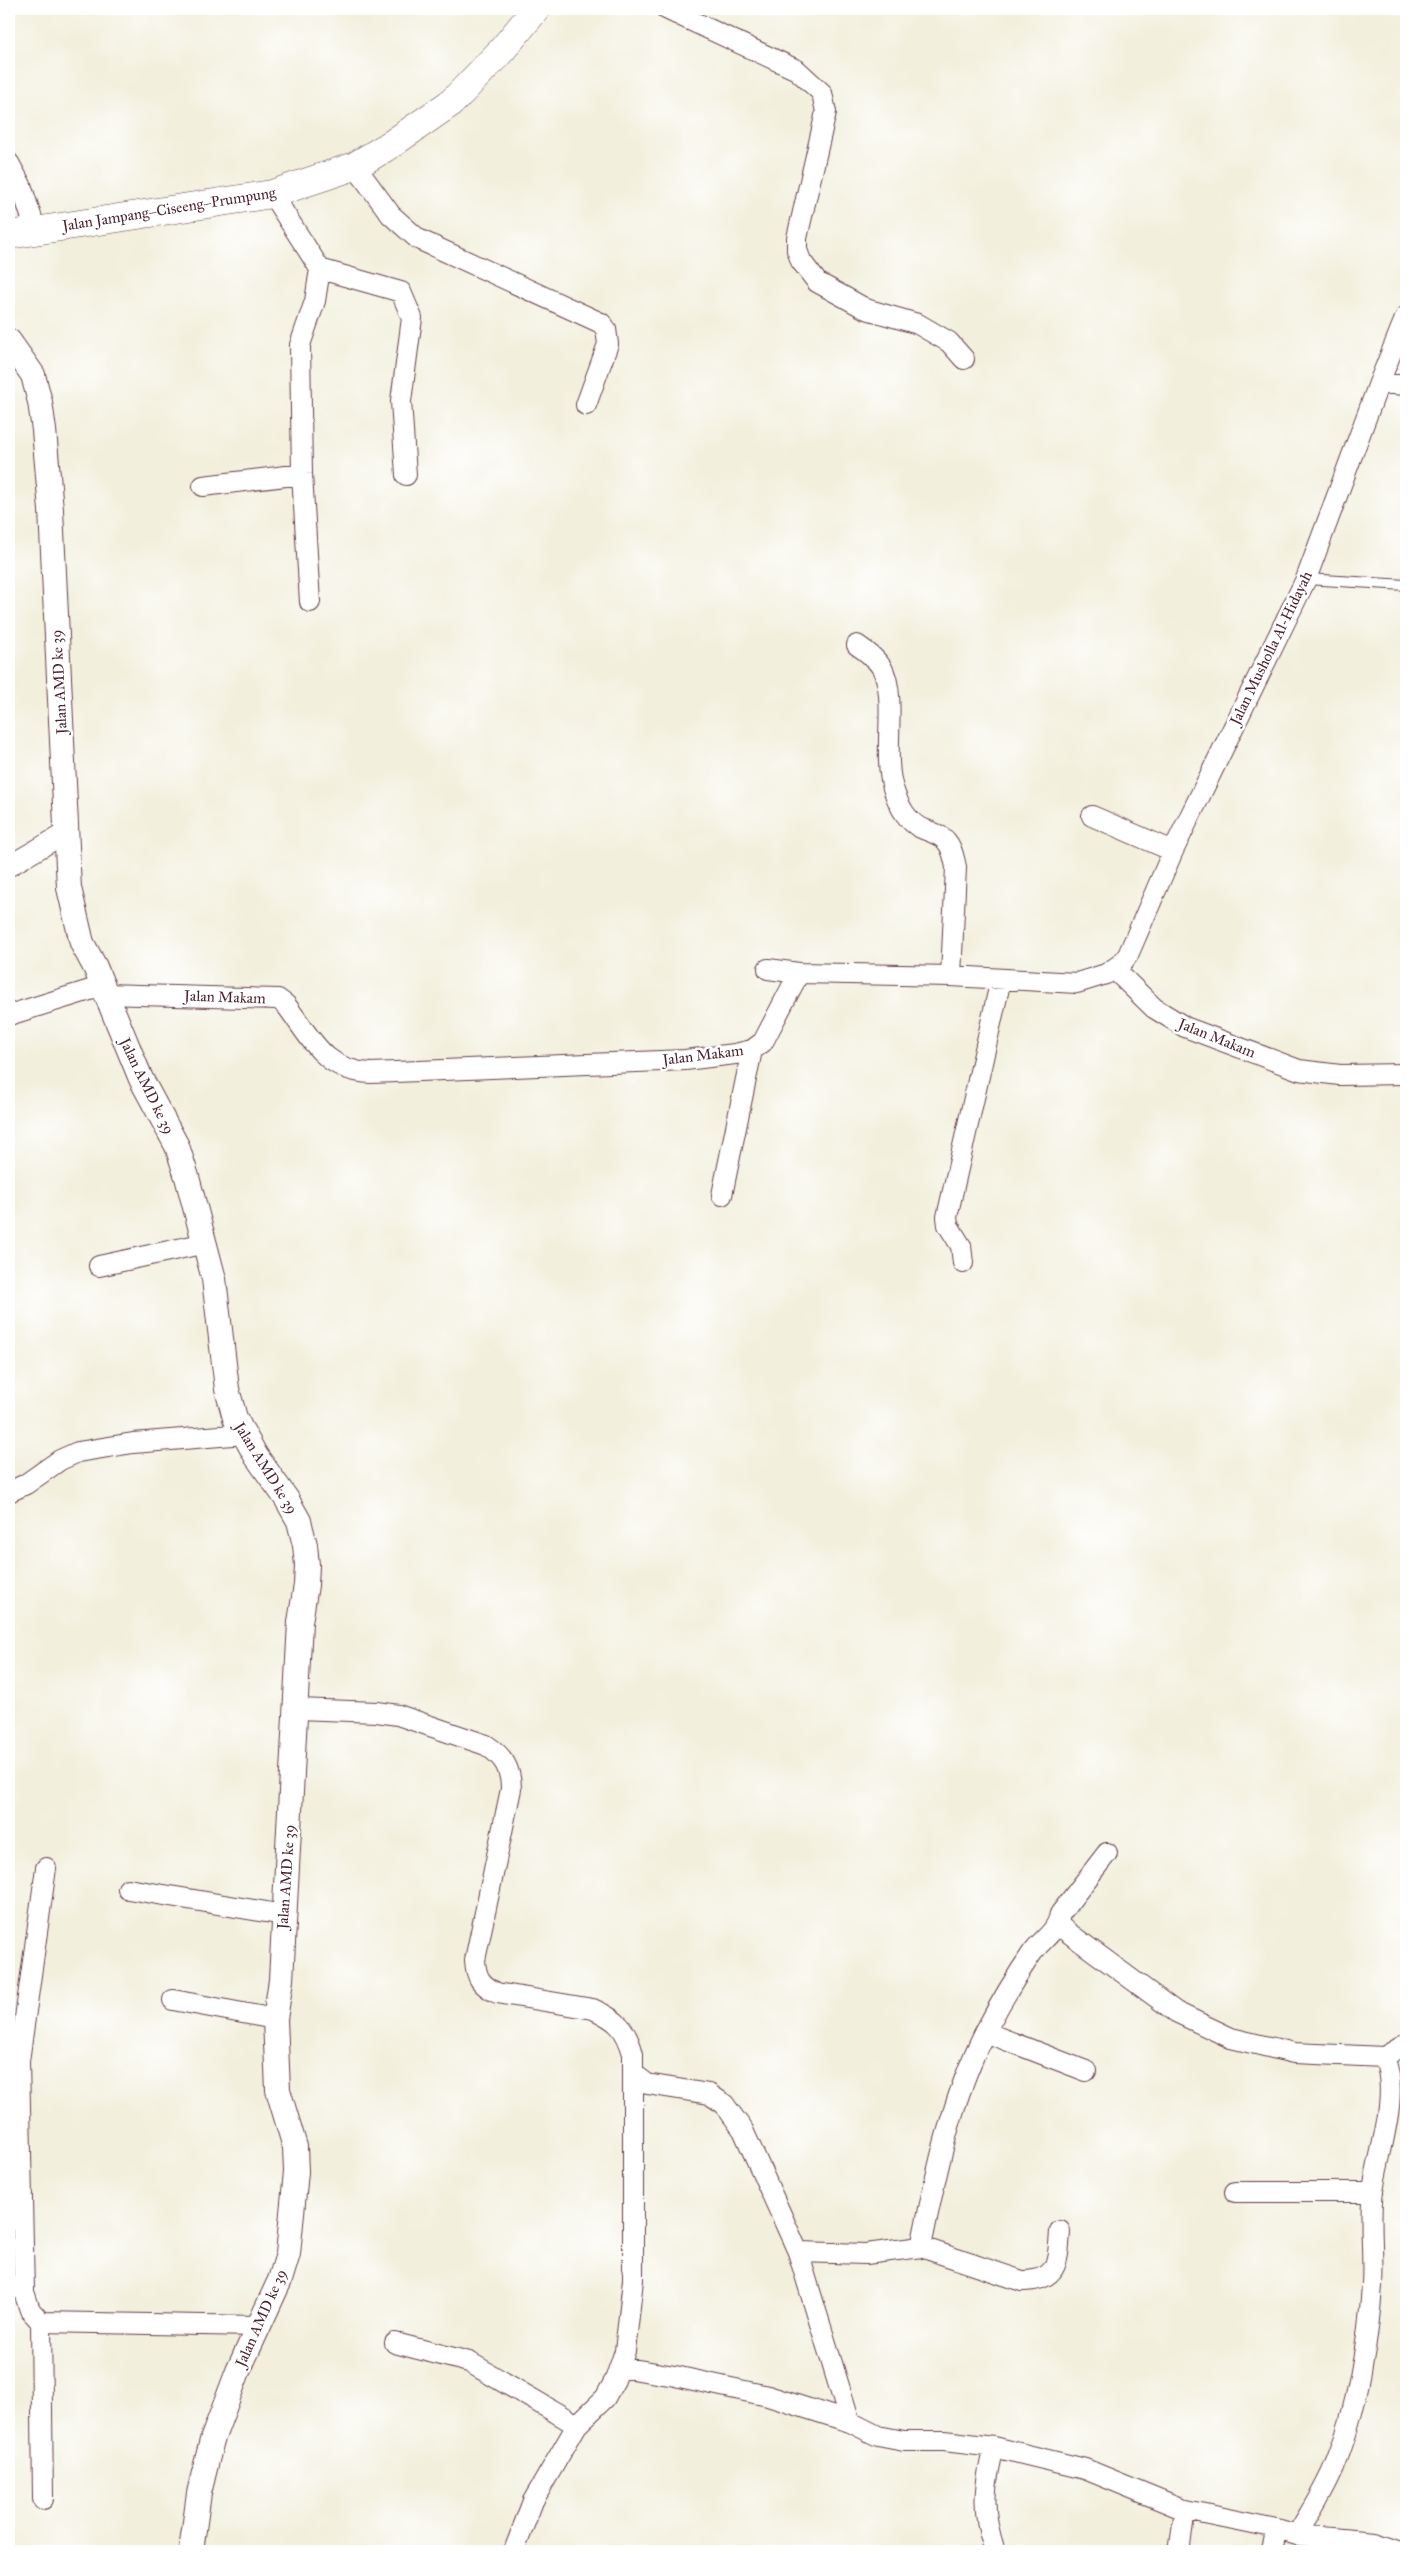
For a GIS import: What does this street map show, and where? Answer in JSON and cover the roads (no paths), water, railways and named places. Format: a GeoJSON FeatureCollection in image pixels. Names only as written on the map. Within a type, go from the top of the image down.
{"type":"FeatureCollection","features":[{"type":"Feature","properties":{"kind":"main road","name":"Jalan Jampang–Ciseeng–Prumpung"},"geometry":{"type":"LineString","coordinates":[[9,235],[272,194],[354,166],[393,143],[452,102],[502,50],[536,9]]}},
{"type":"Feature","properties":{"kind":"street"},"geometry":{"type":"LineString","coordinates":[[666,9],[797,70],[822,93],[826,112],[796,238],[797,250],[801,261],[817,282],[866,309],[918,324],[949,342],[964,359]]}},
{"type":"Feature","properties":{"kind":"street"},"geometry":{"type":"LineString","coordinates":[[9,162],[23,190],[36,230]]}},
{"type":"Feature","properties":{"kind":"street"},"geometry":{"type":"LineString","coordinates":[[354,166],[391,215],[418,239],[601,323],[606,328],[608,344],[586,406]]}},
{"type":"Feature","properties":{"kind":"street"},"geometry":{"type":"LineString","coordinates":[[272,194],[320,269],[315,301],[300,345],[302,474],[310,602]]}},
{"type":"Feature","properties":{"kind":"street"},"geometry":{"type":"LineString","coordinates":[[320,269],[401,292],[412,318],[401,401],[406,475]]}},
{"type":"Feature","properties":{"kind":"street","name":"Jalan Musholla Al-Hidayah"},"geometry":{"type":"LineString","coordinates":[[1114,969],[1128,955],[1173,851],[1306,579],[1406,316]]}},
{"type":"Feature","properties":{"kind":"street","name":"Jalan AMD ke 39"},"geometry":{"type":"LineString","coordinates":[[9,341],[32,375],[40,402],[44,430],[51,510],[69,888],[76,922],[141,1080],[177,1146],[206,1243],[215,1288],[227,1389],[235,1418],[256,1456],[286,1498],[299,1521],[305,1545],[306,1585],[300,1622],[297,1709],[281,1980],[274,2019],[278,2090],[295,2147],[295,2196],[288,2254],[212,2440],[199,2493],[191,2551]]}},
{"type":"Feature","properties":{"kind":"street"},"geometry":{"type":"LineString","coordinates":[[1379,383],[1406,384]]}},
{"type":"Feature","properties":{"kind":"street"},"geometry":{"type":"LineString","coordinates":[[204,486],[302,474]]}},
{"type":"Feature","properties":{"kind":"street"},"geometry":{"type":"LineString","coordinates":[[857,645],[876,660],[886,680],[888,756],[893,787],[899,803],[913,823],[941,836],[948,842],[953,854],[956,867],[951,976]]}},
{"type":"Feature","properties":{"kind":"street"},"geometry":{"type":"LineString","coordinates":[[1092,816],[1173,851]]}},
{"type":"Feature","properties":{"kind":"street"},"geometry":{"type":"LineString","coordinates":[[9,866],[67,832]]}},
{"type":"Feature","properties":{"kind":"street"},"geometry":{"type":"LineString","coordinates":[[768,969],[800,973],[951,976],[1077,983],[1098,978],[1114,969]]}},
{"type":"Feature","properties":{"kind":"street","name":"Jalan Makam"},"geometry":{"type":"LineString","coordinates":[[1114,969],[1154,1008],[1185,1028],[1299,1070],[1340,1075],[1406,1074]]}},
{"type":"Feature","properties":{"kind":"street","name":"Jalan Makam"},"geometry":{"type":"LineString","coordinates":[[9,1015],[104,990],[278,1000],[286,1005],[330,1059],[342,1068],[354,1072],[685,1060],[735,1054],[752,1050],[764,1042],[800,973]]}},
{"type":"Feature","properties":{"kind":"street"},"geometry":{"type":"LineString","coordinates":[[963,1263],[961,1246],[948,1225],[947,1218],[1002,979]]}},
{"type":"Feature","properties":{"kind":"street"},"geometry":{"type":"LineString","coordinates":[[722,1195],[752,1050]]}},
{"type":"Feature","properties":{"kind":"street"},"geometry":{"type":"LineString","coordinates":[[99,1266],[206,1243]]}},
{"type":"Feature","properties":{"kind":"street"},"geometry":{"type":"LineString","coordinates":[[9,1492],[26,1484],[60,1460],[78,1452],[133,1443],[245,1434]]}},
{"type":"Feature","properties":{"kind":"street"},"geometry":{"type":"LineString","coordinates":[[297,1709],[377,1712],[398,1715],[486,1745],[498,1753],[507,1765],[511,1777],[511,1789],[474,1960],[476,1976],[484,1986],[497,1993],[593,2009],[608,2016],[620,2025],[628,2037],[633,2054],[633,2280],[625,2351],[616,2380],[605,2398],[577,2425],[533,2501],[514,2551]]}},
{"type":"Feature","properties":{"kind":"street"},"geometry":{"type":"LineString","coordinates":[[921,2247],[950,2122],[966,2074],[985,2032],[1033,1951],[1058,1925],[1060,1914],[1107,1853]]}},
{"type":"Feature","properties":{"kind":"street"},"geometry":{"type":"LineString","coordinates":[[43,2499],[41,2322],[30,2310],[24,2292],[14,2060],[46,1868]]}},
{"type":"Feature","properties":{"kind":"street"},"geometry":{"type":"LineString","coordinates":[[128,1890],[284,1915]]}},
{"type":"Feature","properties":{"kind":"street"},"geometry":{"type":"LineString","coordinates":[[1058,1925],[1176,2012],[1231,2038],[1294,2053],[1384,2057],[1406,2044]]}},
{"type":"Feature","properties":{"kind":"street"},"geometry":{"type":"LineString","coordinates":[[173,2000],[274,2019]]}},
{"type":"Feature","properties":{"kind":"street"},"geometry":{"type":"LineString","coordinates":[[985,2032],[1086,2071]]}},
{"type":"Feature","properties":{"kind":"street"},"geometry":{"type":"LineString","coordinates":[[1297,2535],[1336,2463],[1358,2389],[1372,2286],[1373,2192],[1391,2084],[1384,2057]]}},
{"type":"Feature","properties":{"kind":"street"},"geometry":{"type":"LineString","coordinates":[[634,2074],[647,2084],[708,2094],[724,2104],[742,2130],[798,2252],[850,2422]]}},
{"type":"Feature","properties":{"kind":"street"},"geometry":{"type":"LineString","coordinates":[[1235,2192],[1373,2192]]}},
{"type":"Feature","properties":{"kind":"street"},"geometry":{"type":"LineString","coordinates":[[798,2252],[866,2254],[921,2247],[1022,2281],[1036,2281],[1048,2275],[1058,2263],[1060,2231]]}},
{"type":"Feature","properties":{"kind":"street"},"geometry":{"type":"LineString","coordinates":[[41,2322],[257,2326]]}},
{"type":"Feature","properties":{"kind":"street"},"geometry":{"type":"LineString","coordinates":[[395,2343],[469,2362],[577,2425]]}},
{"type":"Feature","properties":{"kind":"street"},"geometry":{"type":"LineString","coordinates":[[620,2367],[675,2376],[768,2396],[850,2422],[878,2436],[904,2441],[944,2441],[994,2447],[1085,2469],[1185,2510],[1297,2535],[1375,2542],[1401,2551]]}},
{"type":"Feature","properties":{"kind":"street"},"geometry":{"type":"LineString","coordinates":[[994,2447],[985,2484],[984,2502],[989,2535],[996,2551]]}},
{"type":"Feature","properties":{"kind":"street"},"geometry":{"type":"LineString","coordinates":[[1178,2551],[1185,2510]]}},
{"type":"Feature","properties":{"kind":"street"},"geometry":{"type":"LineString","coordinates":[[1272,2551],[1277,2529]]}},
{"type":"Feature","properties":{"kind":"lane"},"geometry":{"type":"LineString","coordinates":[[1306,579],[1406,585]]}}]}
